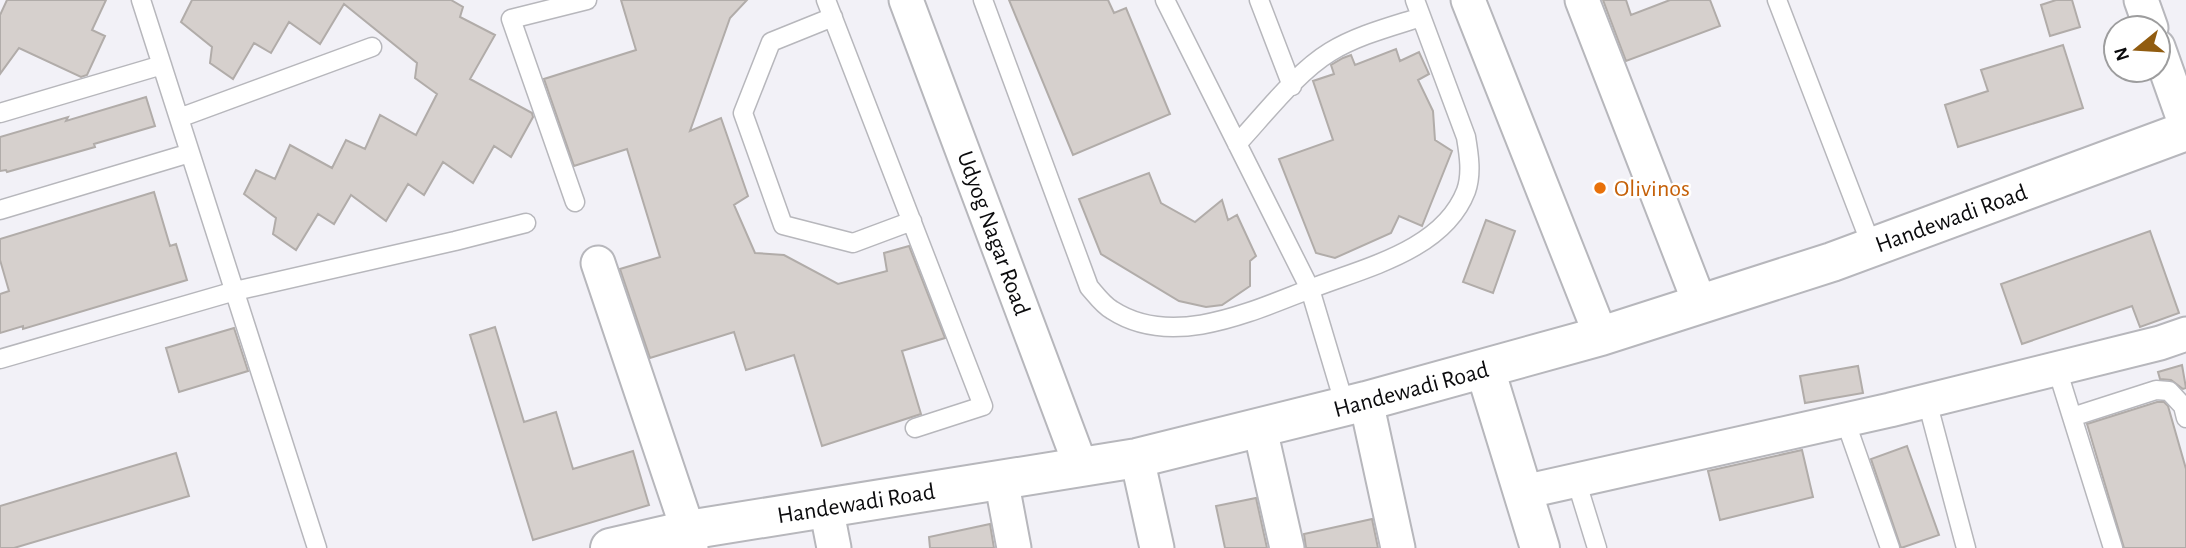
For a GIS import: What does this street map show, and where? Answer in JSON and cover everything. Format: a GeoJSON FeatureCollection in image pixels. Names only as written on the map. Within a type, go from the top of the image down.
{"type":"FeatureCollection","features":[{"type":"Feature","properties":{"kind":"main road","name":"Handewadi Road"},"geometry":{"type":"LineString","coordinates":[[610,548],[689,539],[826,507],[1137,458],[1260,429],[1485,369],[1700,304],[1872,247],[2186,129]]}},
{"type":"Feature","properties":{"kind":"main road"},"geometry":{"type":"LineString","coordinates":[[1485,369],[1540,548]]}},
{"type":"Feature","properties":{"kind":"street","name":"Udyog Nagar Road"},"geometry":{"type":"LineString","coordinates":[[906,0],[1081,467]]}},
{"type":"Feature","properties":{"kind":"street"},"geometry":{"type":"LineString","coordinates":[[1468,0],[1601,336]]}},
{"type":"Feature","properties":{"kind":"street"},"geometry":{"type":"LineString","coordinates":[[1582,0],[1700,304]]}},
{"type":"Feature","properties":{"kind":"street"},"geometry":{"type":"LineString","coordinates":[[2171,84],[2186,129]]}},
{"type":"Feature","properties":{"kind":"street"},"geometry":{"type":"LineString","coordinates":[[598,263],[689,539]]}},
{"type":"Feature","properties":{"kind":"street"},"geometry":{"type":"LineString","coordinates":[[1524,492],[1927,401],[2160,344],[2186,334]]}},
{"type":"Feature","properties":{"kind":"street"},"geometry":{"type":"LineString","coordinates":[[1355,403],[1398,548]]}},
{"type":"Feature","properties":{"kind":"street"},"geometry":{"type":"LineString","coordinates":[[1260,429],[1287,548]]}},
{"type":"Feature","properties":{"kind":"street"},"geometry":{"type":"LineString","coordinates":[[1137,458],[1157,548]]}},
{"type":"Feature","properties":{"kind":"street"},"geometry":{"type":"LineString","coordinates":[[1001,479],[1014,548]]}},
{"type":"Feature","properties":{"kind":"street"},"geometry":{"type":"LineString","coordinates":[[826,507],[834,548]]}},
{"type":"Feature","properties":{"kind":"lane"},"geometry":{"type":"LineString","coordinates":[[141,0],[317,548]]}},
{"type":"Feature","properties":{"kind":"lane"},"geometry":{"type":"LineString","coordinates":[[575,202],[511,19],[587,0]]}},
{"type":"Feature","properties":{"kind":"lane"},"geometry":{"type":"LineString","coordinates":[[982,0],[1089,287],[1110,309],[1139,324],[1184,327],[1235,317],[1399,254],[1429,237],[1451,216],[1466,190],[1470,161],[1466,137],[1418,8],[1375,32],[1329,52],[1307,68],[1237,144]]}},
{"type":"Feature","properties":{"kind":"lane"},"geometry":{"type":"LineString","coordinates":[[1165,0],[1310,289],[1355,403]]}},
{"type":"Feature","properties":{"kind":"lane"},"geometry":{"type":"LineString","coordinates":[[1259,0],[1292,86]]}},
{"type":"Feature","properties":{"kind":"lane"},"geometry":{"type":"LineString","coordinates":[[1777,0],[1872,247]]}},
{"type":"Feature","properties":{"kind":"lane"},"geometry":{"type":"LineString","coordinates":[[912,221],[853,243],[783,225],[743,113],[771,42],[829,8],[912,221],[983,406],[915,428]]}},
{"type":"Feature","properties":{"kind":"lane"},"geometry":{"type":"LineString","coordinates":[[179,118],[372,47]]}},
{"type":"Feature","properties":{"kind":"lane"},"geometry":{"type":"LineString","coordinates":[[0,113],[162,65]]}},
{"type":"Feature","properties":{"kind":"lane"},"geometry":{"type":"LineString","coordinates":[[0,210],[190,153]]}},
{"type":"Feature","properties":{"kind":"lane"},"geometry":{"type":"LineString","coordinates":[[0,359],[235,291],[454,242],[526,223]]}},
{"type":"Feature","properties":{"kind":"lane"},"geometry":{"type":"LineString","coordinates":[[2057,369],[2113,548]]}},
{"type":"Feature","properties":{"kind":"lane"},"geometry":{"type":"LineString","coordinates":[[2072,417],[2156,390],[2169,391],[2183,406],[2186,418]]}},
{"type":"Feature","properties":{"kind":"lane"},"geometry":{"type":"LineString","coordinates":[[1927,401],[1966,548]]}},
{"type":"Feature","properties":{"kind":"lane"},"geometry":{"type":"LineString","coordinates":[[1844,420],[1890,548]]}},
{"type":"Feature","properties":{"kind":"lane"},"geometry":{"type":"LineString","coordinates":[[1576,480],[1597,548]]}},
{"type":"Feature","properties":{"kind":"building"},"geometry":{"type":"Polygon","coordinates":[[[7,0],[106,0],[92,30],[105,36],[87,75],[81,77],[19,48],[0,74],[0,15],[7,0]]]}},
{"type":"Feature","properties":{"kind":"building"},"geometry":{"type":"Polygon","coordinates":[[[192,0],[451,0],[463,7],[460,17],[495,35],[470,79],[532,113],[533,117],[511,157],[494,146],[473,183],[443,162],[424,195],[408,184],[386,221],[351,195],[334,224],[318,214],[296,250],[273,234],[276,218],[244,194],[256,170],[275,179],[290,145],[332,168],[346,140],[365,149],[380,115],[416,135],[437,94],[415,78],[417,63],[344,4],[320,44],[289,22],[271,53],[254,43],[233,79],[210,63],[212,47],[181,22],[192,0]]]}},
{"type":"Feature","properties":{"kind":"building"},"geometry":{"type":"Polygon","coordinates":[[[621,0],[747,0],[730,18],[690,131],[721,118],[748,196],[734,205],[755,253],[784,255],[838,284],[887,271],[884,253],[909,246],[945,338],[902,351],[921,414],[822,446],[794,355],[746,370],[734,332],[650,358],[620,269],[660,257],[627,149],[574,166],[544,79],[636,50],[621,0]]]}},
{"type":"Feature","properties":{"kind":"building"},"geometry":{"type":"Polygon","coordinates":[[[1009,0],[1108,0],[1114,13],[1126,8],[1170,114],[1073,155],[1009,0]]]}},
{"type":"Feature","properties":{"kind":"building"},"geometry":{"type":"Polygon","coordinates":[[[1603,0],[1626,0],[1631,15],[1670,0],[1710,0],[1720,26],[1626,61],[1603,0]]]}},
{"type":"Feature","properties":{"kind":"building"},"geometry":{"type":"Polygon","coordinates":[[[2056,0],[2072,0],[2080,27],[2050,36],[2041,5],[2056,0]]]}},
{"type":"Feature","properties":{"kind":"building"},"geometry":{"type":"Polygon","coordinates":[[[2063,45],[2083,108],[1958,147],[1945,105],[1988,91],[1981,70],[2063,45]]]}},
{"type":"Feature","properties":{"kind":"building"},"geometry":{"type":"Polygon","coordinates":[[[1396,49],[1400,61],[1419,52],[1429,74],[1418,80],[1433,111],[1435,140],[1452,151],[1422,226],[1399,216],[1391,233],[1335,258],[1316,253],[1279,159],[1333,140],[1313,81],[1334,74],[1331,65],[1343,58],[1351,55],[1355,65],[1396,49]]]}},
{"type":"Feature","properties":{"kind":"building"},"geometry":{"type":"Polygon","coordinates":[[[146,97],[155,126],[94,144],[95,147],[7,172],[0,171],[0,137],[146,97]]]}},
{"type":"Feature","properties":{"kind":"building"},"geometry":{"type":"Polygon","coordinates":[[[1149,173],[1161,203],[1195,222],[1222,200],[1228,220],[1237,215],[1256,256],[1250,261],[1250,286],[1222,305],[1206,307],[1179,301],[1101,254],[1079,199],[1149,173]]]}},
{"type":"Feature","properties":{"kind":"building"},"geometry":{"type":"Polygon","coordinates":[[[154,192],[170,246],[176,244],[187,280],[23,329],[23,326],[0,333],[0,294],[9,291],[0,260],[0,239],[154,192]]]}},
{"type":"Feature","properties":{"kind":"building"},"geometry":{"type":"Polygon","coordinates":[[[1486,220],[1515,231],[1493,293],[1463,282],[1486,220]]]}},
{"type":"Feature","properties":{"kind":"building"},"geometry":{"type":"Polygon","coordinates":[[[2150,231],[2179,313],[2140,327],[2132,306],[2022,344],[2001,284],[2150,231]]]}},
{"type":"Feature","properties":{"kind":"building"},"geometry":{"type":"Polygon","coordinates":[[[495,327],[524,422],[556,412],[573,469],[633,451],[649,505],[533,540],[470,335],[495,327]]]}},
{"type":"Feature","properties":{"kind":"building"},"geometry":{"type":"Polygon","coordinates":[[[234,328],[248,371],[179,392],[166,348],[234,328]]]}},
{"type":"Feature","properties":{"kind":"building"},"geometry":{"type":"Polygon","coordinates":[[[2182,365],[2186,388],[2183,389],[2171,380],[2160,379],[2158,372],[2182,365]]]}},
{"type":"Feature","properties":{"kind":"building"},"geometry":{"type":"Polygon","coordinates":[[[1858,366],[1863,393],[1805,403],[1800,376],[1858,366]]]}},
{"type":"Feature","properties":{"kind":"building"},"geometry":{"type":"Polygon","coordinates":[[[2164,402],[2168,406],[2186,469],[2186,548],[2124,548],[2087,424],[2164,402]]]}},
{"type":"Feature","properties":{"kind":"building"},"geometry":{"type":"Polygon","coordinates":[[[1907,446],[1939,535],[1901,548],[1871,459],[1907,446]]]}},
{"type":"Feature","properties":{"kind":"building"},"geometry":{"type":"Polygon","coordinates":[[[1802,450],[1813,497],[1720,520],[1708,471],[1802,450]]]}},
{"type":"Feature","properties":{"kind":"building"},"geometry":{"type":"Polygon","coordinates":[[[176,453],[189,496],[14,548],[0,548],[0,506],[176,453]]]}},
{"type":"Feature","properties":{"kind":"building"},"geometry":{"type":"Polygon","coordinates":[[[1256,498],[1267,548],[1225,548],[1216,506],[1256,498]]]}},
{"type":"Feature","properties":{"kind":"building"},"geometry":{"type":"Polygon","coordinates":[[[1372,519],[1378,548],[1306,548],[1304,534],[1372,519]]]}},
{"type":"Feature","properties":{"kind":"building"},"geometry":{"type":"Polygon","coordinates":[[[990,524],[994,548],[930,548],[929,537],[990,524]]]}},
{"type":"Feature","properties":{"kind":"place","name":"Olivinos"},"geometry":{"type":"Point","coordinates":[1600,188]}}]}
